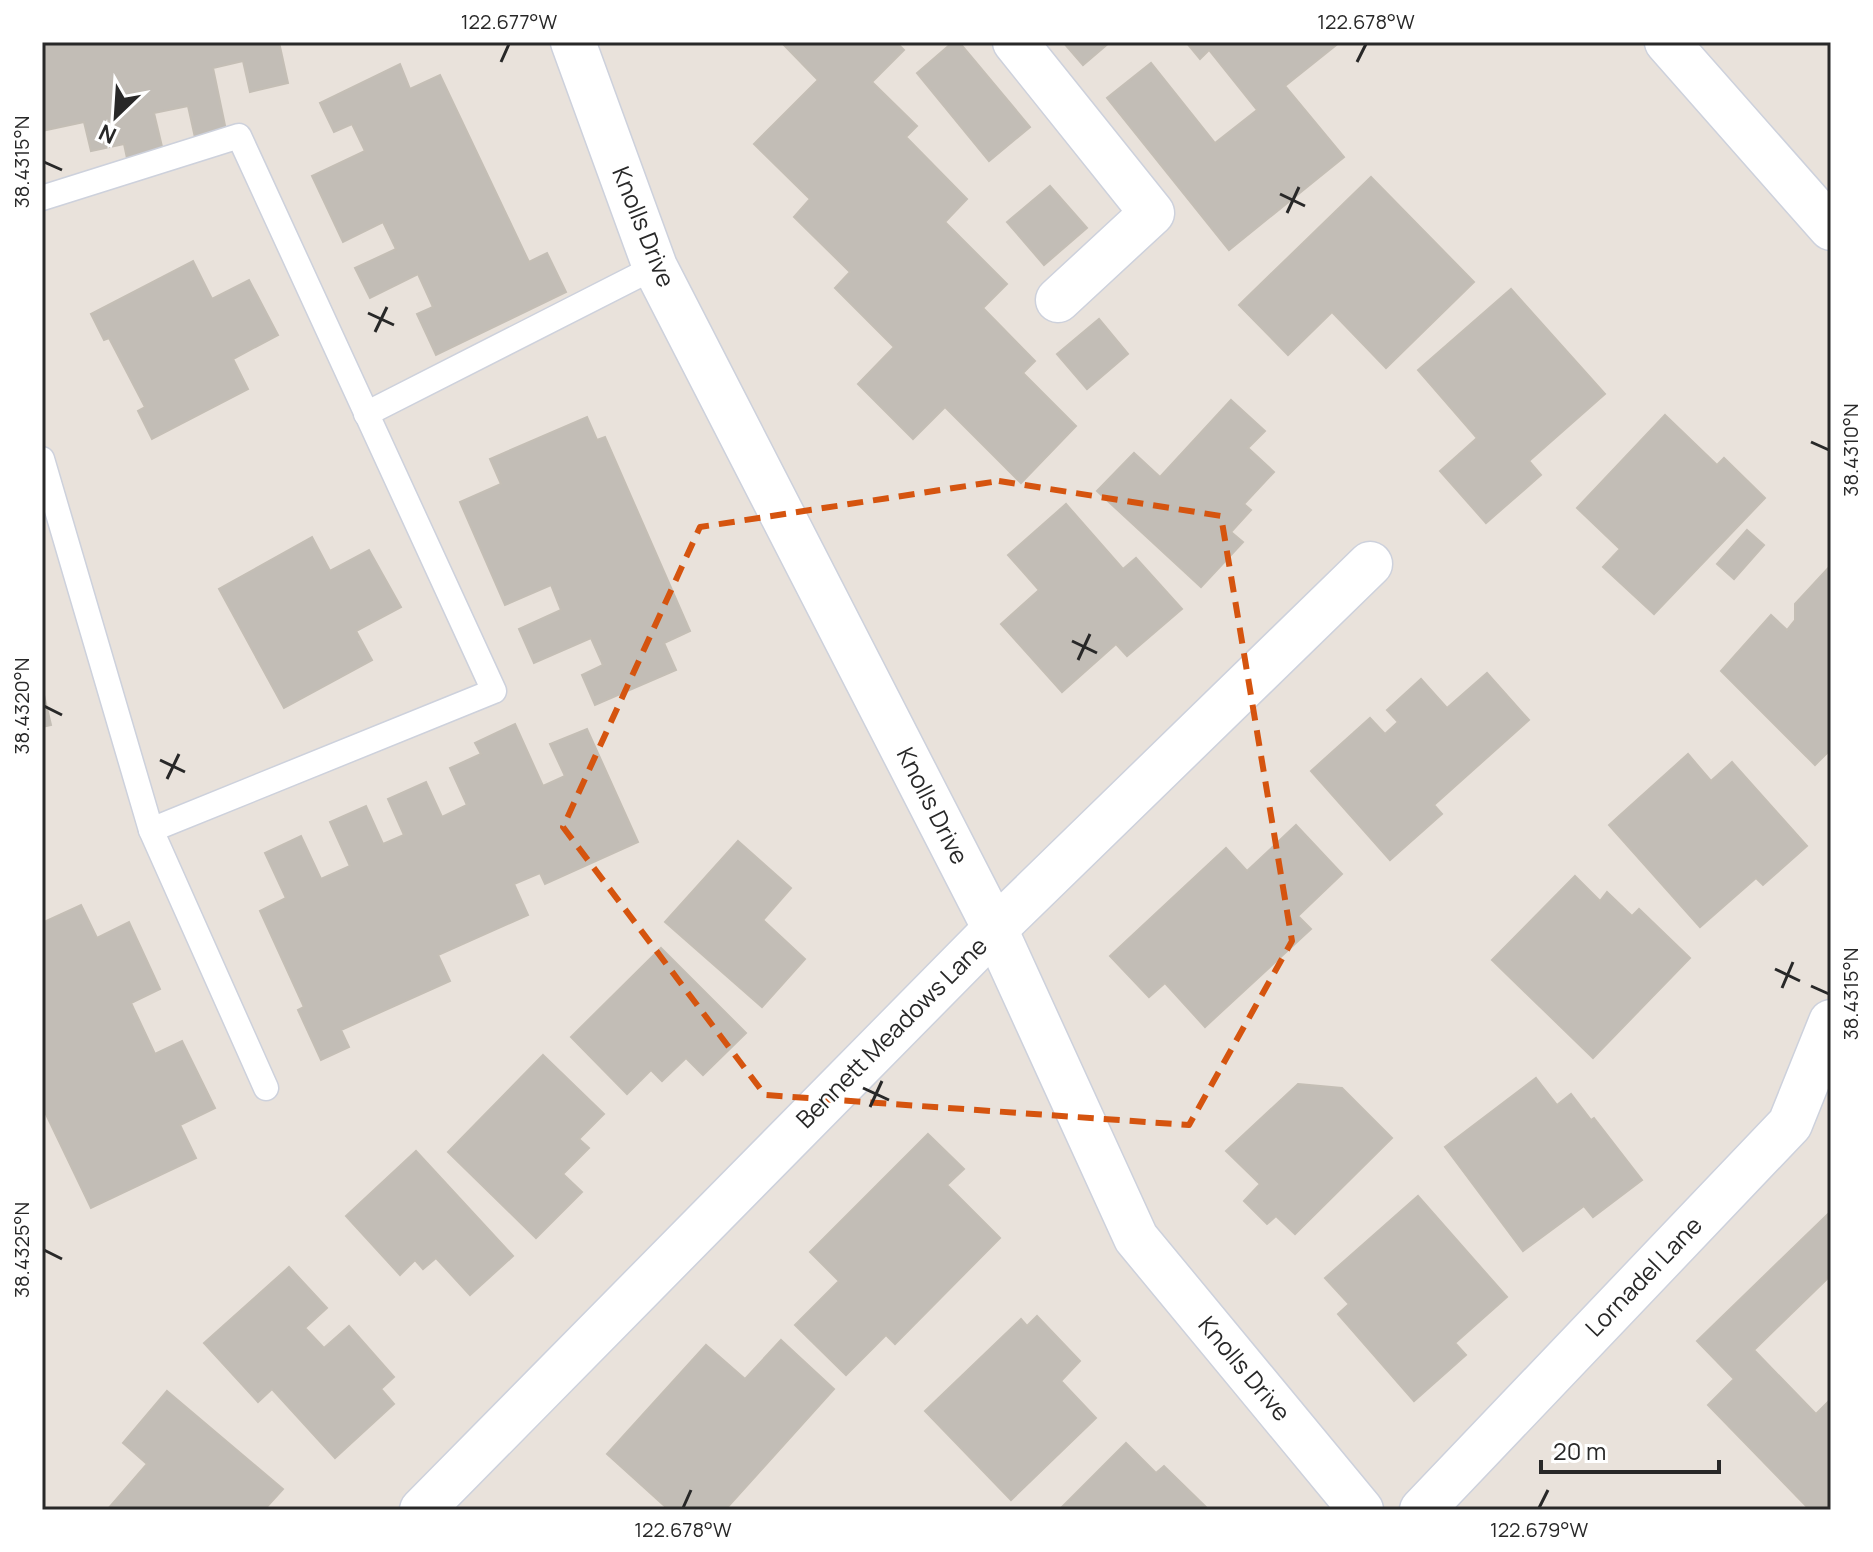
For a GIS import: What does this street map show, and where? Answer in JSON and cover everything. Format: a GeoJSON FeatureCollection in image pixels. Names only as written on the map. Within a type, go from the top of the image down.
{"type":"FeatureCollection","features":[{"type":"Feature","properties":{"kind":"street"},"geometry":{"type":"LineString","coordinates":[[1015,42],[1152,213],[1058,300]]}},
{"type":"Feature","properties":{"kind":"street"},"geometry":{"type":"LineString","coordinates":[[1667,42],[1831,228]]}},
{"type":"Feature","properties":{"kind":"street","name":"Knolls Drive"},"geometry":{"type":"LineString","coordinates":[[587,47],[655,267],[995,929],[1136,1238],[1361,1510]]}},
{"type":"Feature","properties":{"kind":"street","name":"Bennett Meadows Lane"},"geometry":{"type":"LineString","coordinates":[[422,1510],[995,929],[1370,564]]}},
{"type":"Feature","properties":{"kind":"street","name":"Lornadel Lane"},"geometry":{"type":"LineString","coordinates":[[1422,1510],[1790,1124],[1831,1022]]}},
{"type":"Feature","properties":{"kind":"lane"},"geometry":{"type":"LineString","coordinates":[[42,198],[239,136],[494,691],[151,830]]}},
{"type":"Feature","properties":{"kind":"lane"},"geometry":{"type":"LineString","coordinates":[[366,414],[655,267]]}},
{"type":"Feature","properties":{"kind":"lane"},"geometry":{"type":"LineString","coordinates":[[42,459],[151,830],[266,1088]]}},
{"type":"Feature","properties":{"kind":"highlighted area"},"geometry":{"type":"Polygon","coordinates":[[[999,481],[1221,516],[1292,941],[1189,1125],[765,1095],[563,827],[700,527],[999,481]]]}},
{"type":"Feature","properties":{"kind":"building"},"geometry":{"type":"Polygon","coordinates":[[[42,42],[279,42],[288,83],[250,92],[243,61],[213,68],[227,135],[196,142],[188,106],[154,113],[164,155],[128,163],[124,144],[91,151],[84,122],[42,131],[42,42]]]}},
{"type":"Feature","properties":{"kind":"building"},"geometry":{"type":"Polygon","coordinates":[[[781,42],[896,42],[904,50],[872,82],[917,126],[906,137],[967,199],[945,222],[1007,284],[983,308],[1035,361],[1023,373],[1076,426],[1021,483],[945,407],[913,439],[858,384],[894,347],[835,288],[850,272],[794,217],[810,199],[754,144],[818,80],[781,42]]]}},
{"type":"Feature","properties":{"kind":"building"},"geometry":{"type":"Polygon","coordinates":[[[953,42],[959,42],[1030,127],[989,161],[917,73],[953,42]]]}},
{"type":"Feature","properties":{"kind":"building"},"geometry":{"type":"Polygon","coordinates":[[[1063,42],[1110,42],[1083,65],[1063,42]]]}},
{"type":"Feature","properties":{"kind":"building"},"geometry":{"type":"Polygon","coordinates":[[[1186,42],[1340,42],[1285,86],[1344,157],[1229,250],[1107,98],[1151,63],[1215,143],[1257,110],[1209,50],[1200,59],[1186,42]]]}},
{"type":"Feature","properties":{"kind":"building"},"geometry":{"type":"Polygon","coordinates":[[[400,64],[410,89],[440,75],[529,262],[547,253],[566,292],[436,355],[417,314],[433,307],[418,274],[370,298],[355,268],[396,249],[383,222],[343,242],[312,176],[365,151],[352,124],[334,132],[320,103],[400,64]]]}},
{"type":"Feature","properties":{"kind":"building"},"geometry":{"type":"Polygon","coordinates":[[[1371,177],[1474,282],[1386,368],[1332,312],[1288,355],[1239,305],[1371,177]]]}},
{"type":"Feature","properties":{"kind":"building"},"geometry":{"type":"Polygon","coordinates":[[[1050,186],[1087,228],[1044,265],[1007,222],[1050,186]]]}},
{"type":"Feature","properties":{"kind":"building"},"geometry":{"type":"Polygon","coordinates":[[[193,261],[212,299],[249,280],[278,335],[233,359],[248,389],[152,439],[138,411],[145,407],[109,338],[104,340],[91,314],[193,261]]]}},
{"type":"Feature","properties":{"kind":"building"},"geometry":{"type":"Polygon","coordinates":[[[1511,289],[1605,394],[1529,461],[1541,475],[1486,523],[1440,471],[1477,438],[1418,370],[1511,289]]]}},
{"type":"Feature","properties":{"kind":"building"},"geometry":{"type":"Polygon","coordinates":[[[1099,319],[1128,354],[1087,389],[1057,354],[1099,319]]]}},
{"type":"Feature","properties":{"kind":"building"},"geometry":{"type":"Polygon","coordinates":[[[1231,400],[1265,431],[1248,448],[1274,472],[1244,504],[1251,510],[1231,532],[1243,542],[1201,587],[1097,491],[1134,453],[1160,477],[1231,400]]]}},
{"type":"Feature","properties":{"kind":"building"},"geometry":{"type":"Polygon","coordinates":[[[1665,415],[1717,465],[1724,458],[1765,498],[1654,614],[1603,567],[1620,549],[1577,508],[1665,415]]]}},
{"type":"Feature","properties":{"kind":"building"},"geometry":{"type":"Polygon","coordinates":[[[587,417],[597,440],[605,437],[690,631],[664,643],[676,670],[595,705],[582,675],[603,665],[591,638],[534,663],[519,629],[561,610],[551,585],[505,605],[460,502],[501,484],[490,459],[587,417]]]}},
{"type":"Feature","properties":{"kind":"building"},"geometry":{"type":"Polygon","coordinates":[[[1066,504],[1123,569],[1136,558],[1182,609],[1127,656],[1116,644],[1062,692],[1001,624],[1039,590],[1008,555],[1066,504]]]}},
{"type":"Feature","properties":{"kind":"building"},"geometry":{"type":"Polygon","coordinates":[[[1747,530],[1764,545],[1734,579],[1717,564],[1747,530]]]}},
{"type":"Feature","properties":{"kind":"building"},"geometry":{"type":"Polygon","coordinates":[[[312,537],[330,571],[369,550],[401,607],[356,631],[372,660],[284,708],[219,589],[312,537]]]}},
{"type":"Feature","properties":{"kind":"building"},"geometry":{"type":"Polygon","coordinates":[[[1831,565],[1831,749],[1815,765],[1721,671],[1771,615],[1787,630],[1795,620],[1795,604],[1831,565]]]}},
{"type":"Feature","properties":{"kind":"building"},"geometry":{"type":"Polygon","coordinates":[[[1487,673],[1529,720],[1434,805],[1442,814],[1390,860],[1311,771],[1370,718],[1385,734],[1398,722],[1387,710],[1421,679],[1447,708],[1487,673]]]}},
{"type":"Feature","properties":{"kind":"building"},"geometry":{"type":"Polygon","coordinates":[[[42,696],[51,725],[42,727],[42,696]]]}},
{"type":"Feature","properties":{"kind":"building"},"geometry":{"type":"Polygon","coordinates":[[[515,724],[543,786],[565,776],[550,744],[587,729],[638,842],[545,884],[540,873],[514,884],[528,915],[438,955],[450,981],[341,1030],[349,1047],[321,1060],[298,1010],[304,1007],[260,911],[286,898],[265,853],[301,836],[321,879],[350,866],[330,822],[366,806],[383,844],[404,835],[388,799],[426,782],[442,817],[467,805],[450,768],[481,754],[475,743],[515,724]]]}},
{"type":"Feature","properties":{"kind":"building"},"geometry":{"type":"Polygon","coordinates":[[[1688,754],[1711,781],[1732,762],[1807,846],[1763,885],[1756,878],[1700,927],[1609,825],[1688,754]]]}},
{"type":"Feature","properties":{"kind":"building"},"geometry":{"type":"Polygon","coordinates":[[[1296,825],[1342,874],[1298,916],[1311,929],[1205,1027],[1165,983],[1149,997],[1110,956],[1226,848],[1247,871],[1296,825]]]}},
{"type":"Feature","properties":{"kind":"building"},"geometry":{"type":"Polygon","coordinates":[[[738,841],[791,888],[763,920],[805,959],[762,1007],[665,922],[738,841]]]}},
{"type":"Feature","properties":{"kind":"building"},"geometry":{"type":"Polygon","coordinates":[[[1575,876],[1600,901],[1607,892],[1632,916],[1639,909],[1690,958],[1593,1058],[1492,960],[1575,876]]]}},
{"type":"Feature","properties":{"kind":"building"},"geometry":{"type":"Polygon","coordinates":[[[81,905],[97,938],[129,922],[160,989],[131,1003],[155,1054],[182,1041],[215,1108],[180,1125],[196,1158],[91,1208],[42,1106],[42,923],[81,905]]]}},
{"type":"Feature","properties":{"kind":"building"},"geometry":{"type":"Polygon","coordinates":[[[661,948],[746,1033],[703,1075],[686,1058],[662,1081],[651,1070],[627,1094],[571,1037],[661,948]]]}},
{"type":"Feature","properties":{"kind":"building"},"geometry":{"type":"Polygon","coordinates":[[[543,1055],[604,1114],[579,1139],[589,1148],[563,1174],[582,1192],[536,1238],[448,1152],[543,1055]]]}},
{"type":"Feature","properties":{"kind":"building"},"geometry":{"type":"Polygon","coordinates":[[[1536,1078],[1557,1105],[1571,1094],[1591,1120],[1594,1118],[1642,1180],[1593,1217],[1584,1206],[1523,1251],[1445,1147],[1536,1078]]]}},
{"type":"Feature","properties":{"kind":"building"},"geometry":{"type":"Polygon","coordinates":[[[1298,1084],[1342,1088],[1392,1138],[1295,1234],[1276,1216],[1267,1224],[1244,1201],[1260,1184],[1226,1151],[1298,1084]]]}},
{"type":"Feature","properties":{"kind":"building"},"geometry":{"type":"Polygon","coordinates":[[[928,1134],[964,1169],[947,1185],[1000,1238],[895,1344],[886,1335],[846,1375],[795,1325],[839,1281],[810,1252],[928,1134]]]}},
{"type":"Feature","properties":{"kind":"building"},"geometry":{"type":"Polygon","coordinates":[[[416,1151],[513,1256],[470,1295],[436,1258],[423,1269],[415,1260],[400,1275],[346,1216],[416,1151]]]}},
{"type":"Feature","properties":{"kind":"building"},"geometry":{"type":"Polygon","coordinates":[[[1418,1196],[1507,1297],[1455,1343],[1466,1355],[1414,1401],[1338,1314],[1349,1304],[1325,1278],[1418,1196]]]}},
{"type":"Feature","properties":{"kind":"building"},"geometry":{"type":"Polygon","coordinates":[[[1831,1211],[1831,1275],[1754,1350],[1816,1414],[1831,1399],[1831,1510],[1810,1510],[1708,1405],[1734,1379],[1697,1341],[1831,1211]]]}},
{"type":"Feature","properties":{"kind":"building"},"geometry":{"type":"Polygon","coordinates":[[[289,1267],[327,1308],[305,1328],[324,1348],[349,1326],[394,1377],[381,1389],[394,1404],[335,1458],[272,1389],[258,1402],[204,1343],[289,1267]]]}},
{"type":"Feature","properties":{"kind":"building"},"geometry":{"type":"Polygon","coordinates":[[[1037,1316],[1080,1361],[1061,1381],[1096,1418],[1011,1500],[925,1411],[1021,1319],[1027,1326],[1037,1316]]]}},
{"type":"Feature","properties":{"kind":"building"},"geometry":{"type":"Polygon","coordinates":[[[781,1340],[834,1389],[725,1510],[669,1510],[607,1454],[706,1345],[745,1379],[781,1340]]]}},
{"type":"Feature","properties":{"kind":"building"},"geometry":{"type":"Polygon","coordinates":[[[167,1391],[283,1489],[264,1510],[107,1510],[147,1464],[123,1443],[167,1391]]]}},
{"type":"Feature","properties":{"kind":"building"},"geometry":{"type":"Polygon","coordinates":[[[1126,1443],[1156,1473],[1164,1466],[1209,1510],[1059,1510],[1126,1443]]]}}]}
